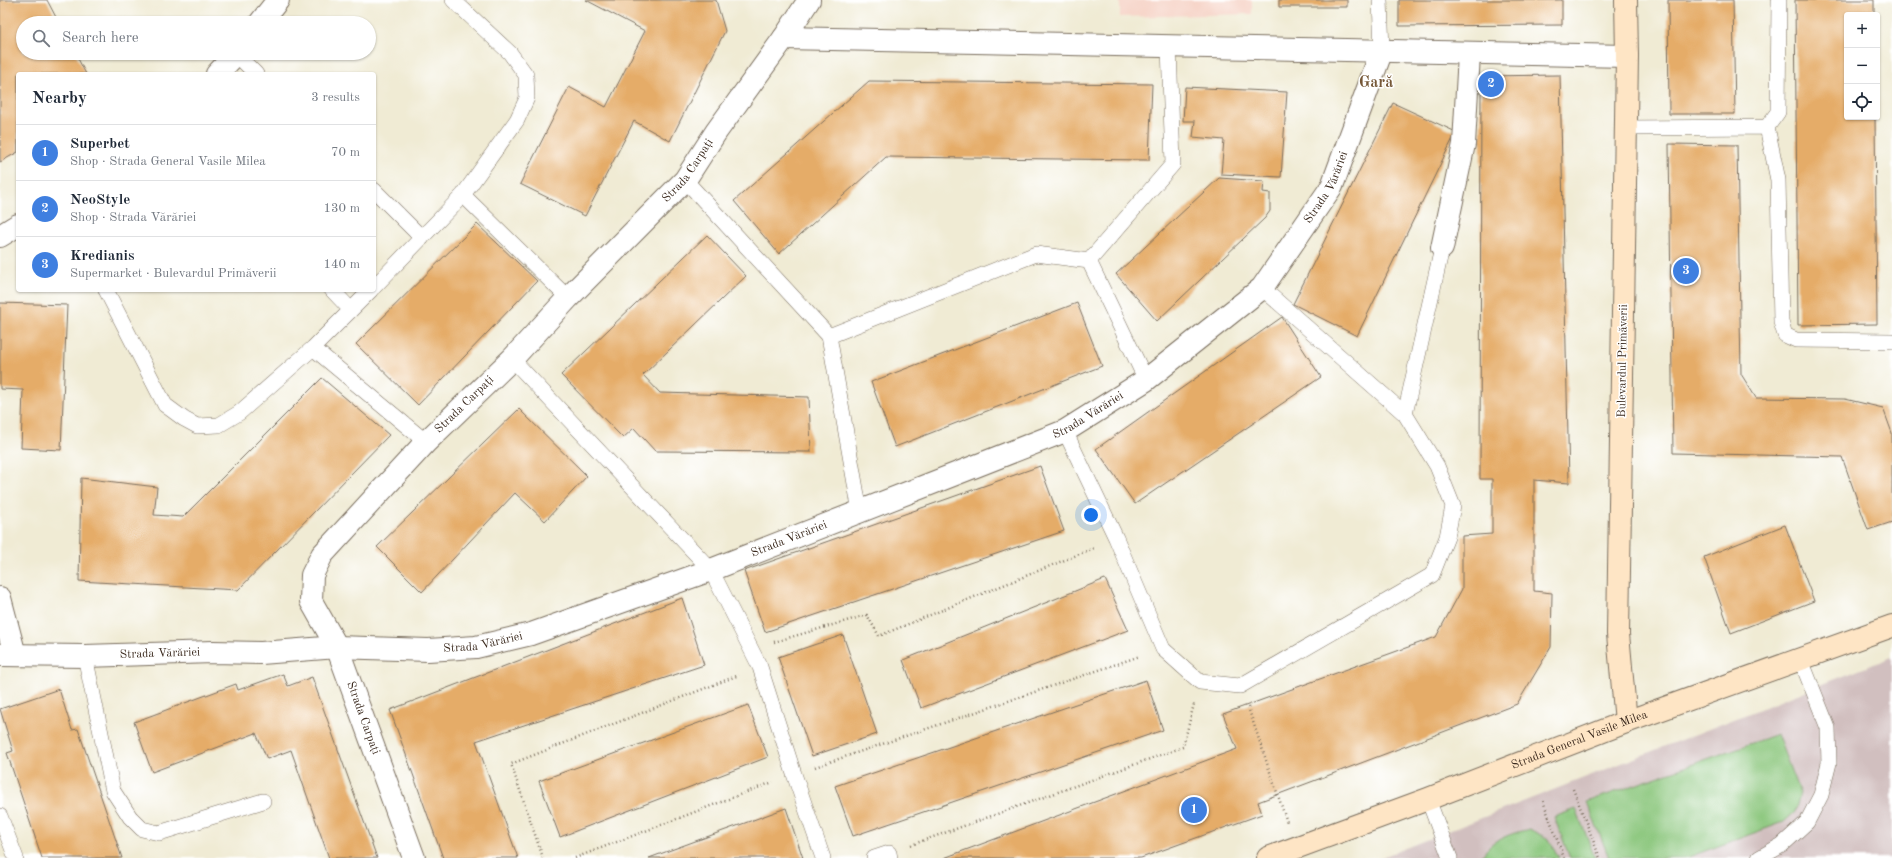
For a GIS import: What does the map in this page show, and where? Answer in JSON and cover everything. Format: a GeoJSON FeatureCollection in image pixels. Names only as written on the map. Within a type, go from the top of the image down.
{"type":"FeatureCollection","features":[{"type":"Feature","properties":{"kind":"main road","name":"Bulevardul Primăverii"},"geometry":{"type":"LineString","coordinates":[[1626,0],[1628,56],[1618,634],[1626,722]]}},
{"type":"Feature","properties":{"kind":"main road","name":"Strada General Vasile Milea"},"geometry":{"type":"LineString","coordinates":[[1268,858],[1428,799],[1626,722],[1892,626]]}},
{"type":"Feature","properties":{"kind":"street"},"geometry":{"type":"LineString","coordinates":[[265,16],[278,0]]}},
{"type":"Feature","properties":{"kind":"street","name":"Strada Carpați"},"geometry":{"type":"LineString","coordinates":[[414,858],[337,647],[311,601],[312,575],[322,555],[426,442],[512,359],[568,298],[685,180],[716,132],[784,38],[808,0]]}},
{"type":"Feature","properties":{"kind":"street"},"geometry":{"type":"LineString","coordinates":[[784,38],[1382,50],[1469,54],[1628,56]]}},
{"type":"Feature","properties":{"kind":"street","name":"Strada Vărăriei"},"geometry":{"type":"LineString","coordinates":[[8,655],[85,656],[213,652],[261,653],[337,647],[428,650],[476,647],[531,634],[711,570],[1066,431],[1146,380],[1262,288],[1332,186],[1382,50]]}},
{"type":"Feature","properties":{"kind":"street"},"geometry":{"type":"LineString","coordinates":[[1442,248],[1464,144],[1469,54]]}},
{"type":"Feature","properties":{"kind":"street"},"geometry":{"type":"LineString","coordinates":[[219,72],[231,60]]}},
{"type":"Feature","properties":{"kind":"street"},"geometry":{"type":"LineString","coordinates":[[0,236],[16,226]]}},
{"type":"Feature","properties":{"kind":"street"},"geometry":{"type":"LineString","coordinates":[[0,598],[8,655]]}},
{"type":"Feature","properties":{"kind":"lane"},"geometry":{"type":"LineString","coordinates":[[376,285],[463,195],[517,120],[527,98],[526,75],[510,53],[453,0]]}},
{"type":"Feature","properties":{"kind":"lane"},"geometry":{"type":"LineString","coordinates":[[1380,0],[1382,50]]}},
{"type":"Feature","properties":{"kind":"lane"},"geometry":{"type":"LineString","coordinates":[[1779,0],[1778,112],[1767,127],[1778,180],[1781,322],[1785,335],[1796,340],[1892,341]]}},
{"type":"Feature","properties":{"kind":"lane"},"geometry":{"type":"LineString","coordinates":[[1089,261],[1173,164],[1169,46]]}},
{"type":"Feature","properties":{"kind":"lane"},"geometry":{"type":"LineString","coordinates":[[243,60],[254,72]]}},
{"type":"Feature","properties":{"kind":"lane"},"geometry":{"type":"LineString","coordinates":[[1626,128],[1767,127]]}},
{"type":"Feature","properties":{"kind":"lane"},"geometry":{"type":"LineString","coordinates":[[685,180],[829,336],[860,512]]}},
{"type":"Feature","properties":{"kind":"lane"},"geometry":{"type":"LineString","coordinates":[[376,192],[422,238]]}},
{"type":"Feature","properties":{"kind":"lane"},"geometry":{"type":"LineString","coordinates":[[463,195],[568,298]]}},
{"type":"Feature","properties":{"kind":"lane"},"geometry":{"type":"LineString","coordinates":[[1405,414],[1442,248]]}},
{"type":"Feature","properties":{"kind":"lane"},"geometry":{"type":"LineString","coordinates":[[829,336],[1036,254],[1089,261]]}},
{"type":"Feature","properties":{"kind":"lane"},"geometry":{"type":"LineString","coordinates":[[1089,261],[1146,380]]}},
{"type":"Feature","properties":{"kind":"lane"},"geometry":{"type":"LineString","coordinates":[[1066,431],[1116,538],[1163,649],[1200,682],[1240,686],[1432,575],[1447,537],[1453,506],[1437,466],[1405,414],[1262,288]]}},
{"type":"Feature","properties":{"kind":"lane"},"geometry":{"type":"LineString","coordinates":[[107,292],[165,405],[184,419],[197,426],[219,425],[239,413],[313,348],[369,292]]}},
{"type":"Feature","properties":{"kind":"lane"},"geometry":{"type":"LineString","coordinates":[[334,292],[351,310]]}},
{"type":"Feature","properties":{"kind":"lane"},"geometry":{"type":"LineString","coordinates":[[313,348],[426,442]]}},
{"type":"Feature","properties":{"kind":"lane"},"geometry":{"type":"LineString","coordinates":[[512,359],[711,570],[760,667],[794,774],[823,858]]}},
{"type":"Feature","properties":{"kind":"lane"},"geometry":{"type":"LineString","coordinates":[[85,656],[113,791],[130,817],[142,829],[159,833],[263,801]]}},
{"type":"Feature","properties":{"kind":"lane"},"geometry":{"type":"LineString","coordinates":[[1759,858],[1782,845],[1807,822],[1821,795],[1829,764],[1828,728],[1801,660]]}},
{"type":"Feature","properties":{"kind":"lane"},"geometry":{"type":"LineString","coordinates":[[1428,799],[1450,858]]}},
{"type":"Feature","properties":{"kind":"lane"},"geometry":{"type":"LineString","coordinates":[[0,816],[16,858]]}},
{"type":"Feature","properties":{"kind":"lane"},"geometry":{"type":"LineString","coordinates":[[874,858],[889,856]]}},
{"type":"Feature","properties":{"kind":"path"},"geometry":{"type":"LineString","coordinates":[[751,648],[867,615],[879,636],[1116,538]]}},
{"type":"Feature","properties":{"kind":"path"},"geometry":{"type":"LineString","coordinates":[[575,858],[794,774],[1163,649]]}},
{"type":"Feature","properties":{"kind":"path"},"geometry":{"type":"LineString","coordinates":[[543,858],[511,764],[760,667]]}},
{"type":"Feature","properties":{"kind":"path"},"geometry":{"type":"LineString","coordinates":[[889,856],[1183,747],[1200,682]]}},
{"type":"Feature","properties":{"kind":"path"},"geometry":{"type":"LineString","coordinates":[[1240,686],[1296,848]]}},
{"type":"Feature","properties":{"kind":"path"},"geometry":{"type":"LineString","coordinates":[[1573,789],[1600,858]]}},
{"type":"Feature","properties":{"kind":"path"},"geometry":{"type":"LineString","coordinates":[[1543,801],[1564,858]]}},
{"type":"Feature","properties":{"kind":"shaded area"},"geometry":{"type":"Polygon","coordinates":[[[1120,0],[1252,0],[1252,14],[1120,17],[1120,0]]]}},
{"type":"Feature","properties":{"kind":"shaded area"},"geometry":{"type":"Polygon","coordinates":[[[1892,657],[1892,858],[1380,858],[1892,657]]]}},
{"type":"Feature","properties":{"kind":"green space"},"geometry":{"type":"Polygon","coordinates":[[[1777,734],[1800,794],[1795,812],[1784,822],[1686,858],[1609,858],[1587,802],[1777,734]]]}},
{"type":"Feature","properties":{"kind":"green space"},"geometry":{"type":"Polygon","coordinates":[[[1576,809],[1595,858],[1570,858],[1554,817],[1576,809]]]}},
{"type":"Feature","properties":{"kind":"green space"},"geometry":{"type":"Polygon","coordinates":[[[1529,829],[1549,839],[1559,858],[1481,858],[1490,846],[1502,838],[1529,829]]]}},
{"type":"Feature","properties":{"kind":"building"},"geometry":{"type":"Polygon","coordinates":[[[0,0],[47,0],[55,16],[16,16],[16,60],[79,60],[85,72],[16,72],[16,153],[0,162],[0,0]]]}},
{"type":"Feature","properties":{"kind":"building"},"geometry":{"type":"Polygon","coordinates":[[[586,0],[716,0],[725,31],[670,141],[634,121],[585,216],[520,184],[569,87],[606,107],[645,31],[586,0]]]}},
{"type":"Feature","properties":{"kind":"building"},"geometry":{"type":"Polygon","coordinates":[[[1279,0],[1347,0],[1347,7],[1279,7],[1279,0]]]}},
{"type":"Feature","properties":{"kind":"building"},"geometry":{"type":"Polygon","coordinates":[[[1399,0],[1562,0],[1562,25],[1399,26],[1399,0]]]}},
{"type":"Feature","properties":{"kind":"building"},"geometry":{"type":"Polygon","coordinates":[[[1668,0],[1733,0],[1735,114],[1669,114],[1668,0]]]}},
{"type":"Feature","properties":{"kind":"building"},"geometry":{"type":"Polygon","coordinates":[[[1795,0],[1874,0],[1874,12],[1844,12],[1844,120],[1875,120],[1877,324],[1798,325],[1795,0]]]}},
{"type":"Feature","properties":{"kind":"building"},"geometry":{"type":"Polygon","coordinates":[[[1560,75],[1569,483],[1534,480],[1534,591],[1552,593],[1551,647],[1517,704],[1258,802],[1262,814],[1141,858],[944,858],[1237,749],[1223,714],[1436,637],[1462,589],[1462,536],[1492,534],[1492,479],[1480,479],[1481,76],[1560,75]]]}},
{"type":"Feature","properties":{"kind":"building"},"geometry":{"type":"Polygon","coordinates":[[[869,81],[1152,84],[1149,160],[886,157],[779,254],[734,201],[869,81]]]}},
{"type":"Feature","properties":{"kind":"building"},"geometry":{"type":"Polygon","coordinates":[[[1185,87],[1287,92],[1281,177],[1221,174],[1224,140],[1193,137],[1195,121],[1183,121],[1185,87]]]}},
{"type":"Feature","properties":{"kind":"building"},"geometry":{"type":"Polygon","coordinates":[[[1393,103],[1456,132],[1357,336],[1293,304],[1393,103]]]}},
{"type":"Feature","properties":{"kind":"building"},"geometry":{"type":"Polygon","coordinates":[[[1669,144],[1737,145],[1741,374],[1756,398],[1845,399],[1883,408],[1892,433],[1892,522],[1868,530],[1842,457],[1673,453],[1669,144]]]}},
{"type":"Feature","properties":{"kind":"building"},"geometry":{"type":"Polygon","coordinates":[[[1219,178],[1264,181],[1263,192],[1270,193],[1270,211],[1265,218],[1157,321],[1116,274],[1219,178]]]}},
{"type":"Feature","properties":{"kind":"building"},"geometry":{"type":"Polygon","coordinates":[[[477,224],[537,281],[418,405],[356,344],[477,224]]]}},
{"type":"Feature","properties":{"kind":"building"},"geometry":{"type":"Polygon","coordinates":[[[707,235],[746,276],[643,375],[660,393],[809,397],[811,452],[655,451],[634,428],[623,438],[561,375],[707,235]]]}},
{"type":"Feature","properties":{"kind":"building"},"geometry":{"type":"Polygon","coordinates":[[[0,303],[67,305],[61,450],[21,448],[23,390],[0,389],[0,303]]]}},
{"type":"Feature","properties":{"kind":"building"},"geometry":{"type":"Polygon","coordinates":[[[1077,303],[1102,366],[895,447],[871,382],[1077,303]]]}},
{"type":"Feature","properties":{"kind":"building"},"geometry":{"type":"Polygon","coordinates":[[[1282,317],[1321,377],[1135,504],[1096,449],[1282,317]]]}},
{"type":"Feature","properties":{"kind":"building"},"geometry":{"type":"Polygon","coordinates":[[[322,378],[389,435],[238,590],[79,581],[81,478],[157,487],[154,515],[183,517],[322,378]]]}},
{"type":"Feature","properties":{"kind":"building"},"geometry":{"type":"Polygon","coordinates":[[[519,409],[587,476],[545,521],[515,493],[422,592],[377,547],[519,409]]]}},
{"type":"Feature","properties":{"kind":"building"},"geometry":{"type":"Polygon","coordinates":[[[1040,466],[1064,531],[765,632],[744,571],[1040,466]]]}},
{"type":"Feature","properties":{"kind":"building"},"geometry":{"type":"Polygon","coordinates":[[[1785,525],[1814,601],[1731,633],[1704,557],[1785,525]]]}},
{"type":"Feature","properties":{"kind":"building"},"geometry":{"type":"Polygon","coordinates":[[[1105,579],[1128,630],[921,708],[903,660],[1105,579]]]}},
{"type":"Feature","properties":{"kind":"building"},"geometry":{"type":"Polygon","coordinates":[[[682,598],[704,665],[476,741],[518,858],[443,858],[390,710],[682,598]]]}},
{"type":"Feature","properties":{"kind":"building"},"geometry":{"type":"Polygon","coordinates":[[[843,635],[877,734],[812,756],[778,657],[843,635]]]}},
{"type":"Feature","properties":{"kind":"building"},"geometry":{"type":"Polygon","coordinates":[[[283,674],[288,686],[312,677],[377,858],[329,858],[291,750],[267,759],[256,733],[152,772],[134,722],[236,684],[238,690],[283,674]]]}},
{"type":"Feature","properties":{"kind":"building"},"geometry":{"type":"Polygon","coordinates":[[[1146,680],[1163,730],[853,836],[835,786],[1146,680]]]}},
{"type":"Feature","properties":{"kind":"building"},"geometry":{"type":"Polygon","coordinates":[[[59,689],[72,730],[78,729],[122,858],[42,858],[7,753],[13,751],[0,709],[59,689]]]}},
{"type":"Feature","properties":{"kind":"building"},"geometry":{"type":"Polygon","coordinates":[[[748,705],[768,757],[560,837],[539,781],[748,705]]]}},
{"type":"Feature","properties":{"kind":"building"},"geometry":{"type":"Polygon","coordinates":[[[786,808],[803,858],[649,858],[786,808]]]}},
{"type":"Feature","properties":{"kind":"place","name":"NeoStyle"},"geometry":{"type":"Point","coordinates":[1491,84]}},
{"type":"Feature","properties":{"kind":"place","name":"Kredianis"},"geometry":{"type":"Point","coordinates":[1686,271]}},
{"type":"Feature","properties":{"kind":"place","name":"Superbet"},"geometry":{"type":"Point","coordinates":[1194,810]}},
{"type":"Feature","properties":{"kind":"district","name":"Gară"},"geometry":{"type":"Point","coordinates":[1376,83]}}]}
